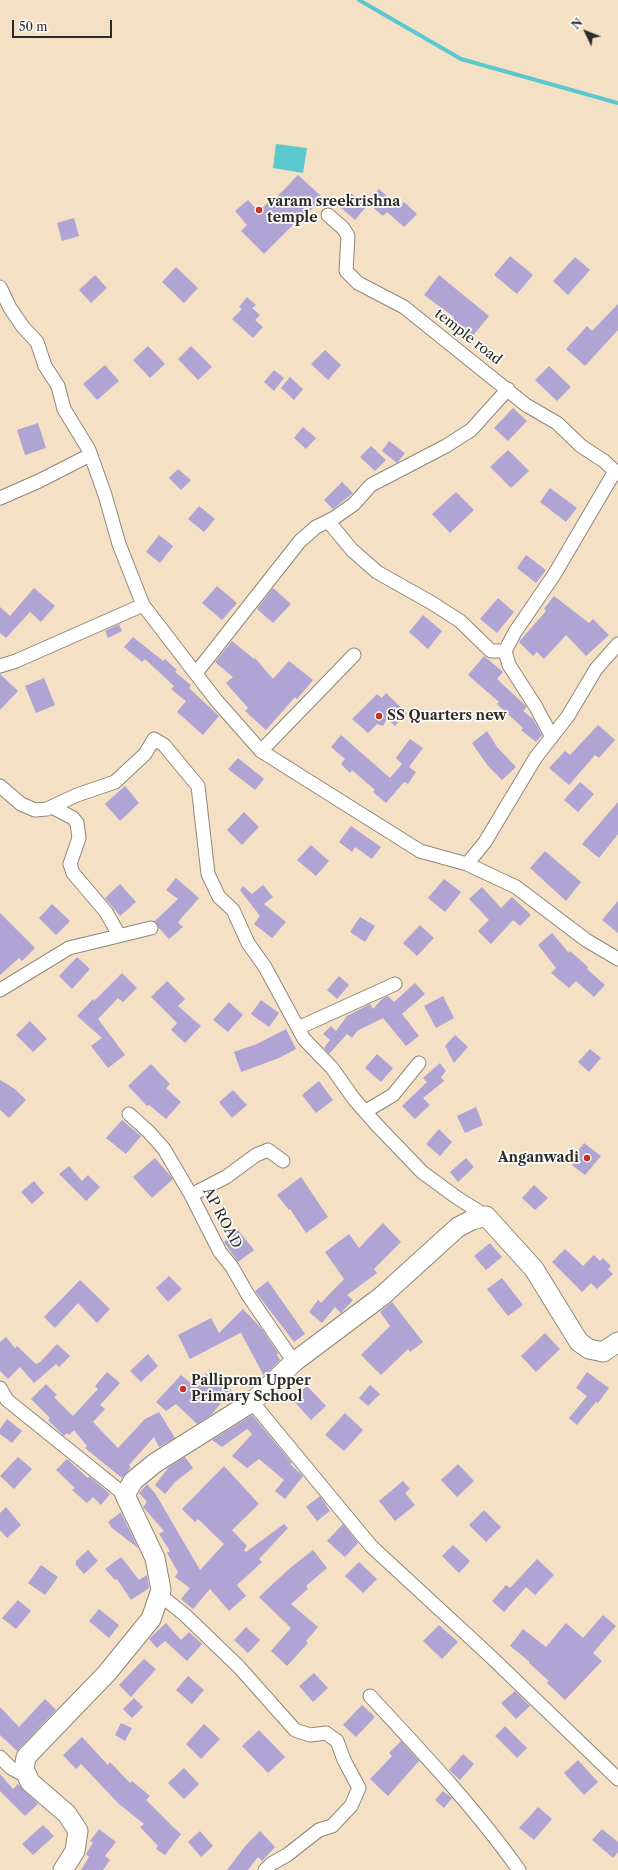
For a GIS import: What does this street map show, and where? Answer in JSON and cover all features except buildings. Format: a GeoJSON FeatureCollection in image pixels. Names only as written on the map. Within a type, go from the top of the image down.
{"type":"FeatureCollection","features":[{"type":"Feature","properties":{"kind":"main road"},"geometry":{"type":"LineString","coordinates":[[64,1870],[75,1851],[78,1831],[67,1814],[30,1782],[24,1769],[26,1757],[112,1667],[151,1620],[162,1590],[155,1558],[125,1495],[133,1481],[155,1464],[252,1402],[294,1362],[382,1296],[458,1227],[472,1220],[486,1216],[534,1269],[578,1342],[589,1349],[602,1352],[618,1342]]}},
{"type":"Feature","properties":{"kind":"street","name":"temple road"},"geometry":{"type":"LineString","coordinates":[[328,215],[344,228],[348,236],[346,271],[358,284],[404,307],[508,389],[526,405],[557,423],[581,446],[604,461],[616,473]]}},
{"type":"Feature","properties":{"kind":"street"},"geometry":{"type":"LineString","coordinates":[[0,287],[2,295],[10,308],[23,327],[36,342],[45,366],[58,386],[64,410],[90,455],[105,495],[119,544],[143,605],[216,700],[261,751],[420,851],[467,864],[516,888],[586,940],[618,959]]}},
{"type":"Feature","properties":{"kind":"street"},"geometry":{"type":"LineString","coordinates":[[196,673],[300,541],[316,527],[354,504],[371,485],[446,446],[471,430],[508,389]]}},
{"type":"Feature","properties":{"kind":"street"},"geometry":{"type":"LineString","coordinates":[[0,498],[39,482],[90,455]]}},
{"type":"Feature","properties":{"kind":"street"},"geometry":{"type":"LineString","coordinates":[[552,737],[536,707],[509,665],[505,651],[515,632],[554,575],[616,473]]}},
{"type":"Feature","properties":{"kind":"street"},"geometry":{"type":"LineString","coordinates":[[328,521],[352,550],[378,572],[460,621],[491,651],[505,651]]}},
{"type":"Feature","properties":{"kind":"street"},"geometry":{"type":"LineString","coordinates":[[0,666],[16,661],[143,605]]}},
{"type":"Feature","properties":{"kind":"street"},"geometry":{"type":"LineString","coordinates":[[467,864],[485,842],[536,757],[568,716],[596,669],[618,644]]}},
{"type":"Feature","properties":{"kind":"street"},"geometry":{"type":"LineString","coordinates":[[261,751],[354,655]]}},
{"type":"Feature","properties":{"kind":"street"},"geometry":{"type":"LineString","coordinates":[[0,786],[21,804],[35,810],[52,807],[76,795],[99,789],[115,782],[145,754],[154,739],[164,745],[198,786],[208,874],[219,897],[233,910],[248,943],[265,967],[304,1038],[332,1068],[354,1099],[375,1123],[422,1172],[456,1197],[486,1216]]}},
{"type":"Feature","properties":{"kind":"street"},"geometry":{"type":"LineString","coordinates":[[52,807],[72,818],[77,823],[79,838],[70,864],[72,873],[106,912],[119,935]]}},
{"type":"Feature","properties":{"kind":"street"},"geometry":{"type":"LineString","coordinates":[[0,990],[68,948],[151,928]]}},
{"type":"Feature","properties":{"kind":"street"},"geometry":{"type":"LineString","coordinates":[[298,1028],[396,984]]}},
{"type":"Feature","properties":{"kind":"street"},"geometry":{"type":"LineString","coordinates":[[366,1111],[393,1095],[419,1063]]}},
{"type":"Feature","properties":{"kind":"street","name":"AP ROAD"},"geometry":{"type":"LineString","coordinates":[[129,1114],[149,1132],[164,1149],[192,1195],[220,1252],[232,1267],[248,1295],[294,1362]]}},
{"type":"Feature","properties":{"kind":"street"},"geometry":{"type":"LineString","coordinates":[[192,1195],[226,1177],[256,1155],[268,1150],[283,1161]]}},
{"type":"Feature","properties":{"kind":"street"},"geometry":{"type":"LineString","coordinates":[[0,1388],[7,1400],[125,1495]]}},
{"type":"Feature","properties":{"kind":"street"},"geometry":{"type":"LineString","coordinates":[[252,1402],[370,1546],[488,1654],[618,1779]]}},
{"type":"Feature","properties":{"kind":"street"},"geometry":{"type":"LineString","coordinates":[[160,1595],[186,1615],[239,1666],[295,1730],[310,1735],[326,1732],[337,1741],[344,1760],[359,1788],[351,1806],[332,1826],[319,1830],[287,1855],[271,1864],[265,1870]]}},
{"type":"Feature","properties":{"kind":"street"},"geometry":{"type":"LineString","coordinates":[[370,1696],[437,1768],[497,1838],[519,1870]]}},
{"type":"Feature","properties":{"kind":"street"},"geometry":{"type":"LineString","coordinates":[[0,1757],[11,1768],[28,1777]]}},
{"type":"Feature","properties":{"kind":"water"},"geometry":{"type":"Polygon","coordinates":[[[276,144],[307,148],[303,173],[273,168],[276,144]]]}},
{"type":"Feature","properties":{"kind":"waterway"},"geometry":{"type":"LineString","coordinates":[[359,0],[461,59],[618,103]]}},
{"type":"Feature","properties":{"kind":"place","name":"varam sreekrishna temple"},"geometry":{"type":"Point","coordinates":[259,210]}},
{"type":"Feature","properties":{"kind":"place","name":"SS Quarters new"},"geometry":{"type":"Point","coordinates":[379,716]}},
{"type":"Feature","properties":{"kind":"place","name":"Anganwadi"},"geometry":{"type":"Point","coordinates":[587,1158]}},
{"type":"Feature","properties":{"kind":"place","name":"Palliprom Upper Primary School"},"geometry":{"type":"Point","coordinates":[183,1389]}}]}
